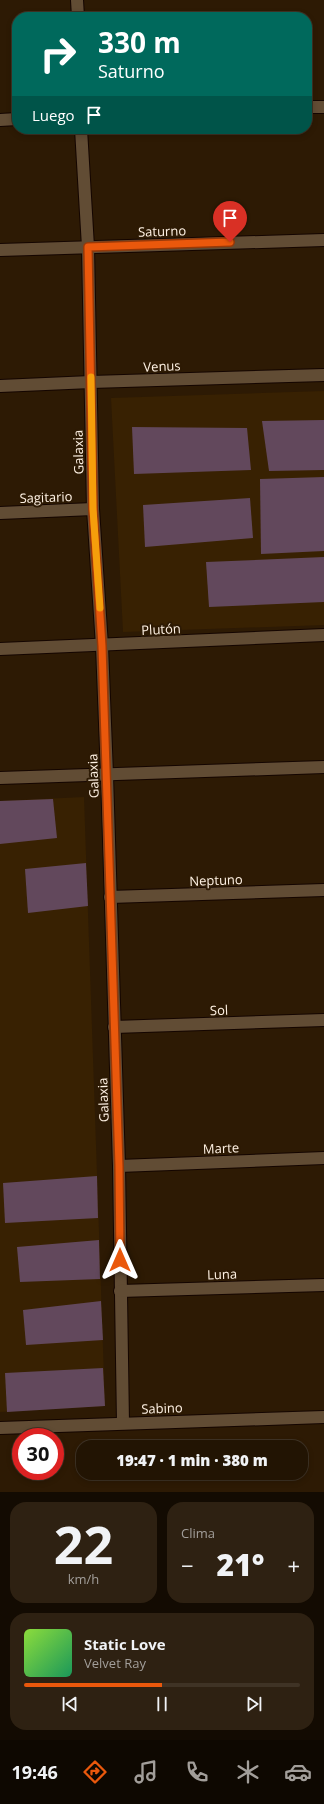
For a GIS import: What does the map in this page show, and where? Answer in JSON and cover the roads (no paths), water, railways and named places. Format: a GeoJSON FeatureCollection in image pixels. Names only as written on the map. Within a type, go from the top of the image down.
{"type":"FeatureCollection","features":[{"type":"Feature","properties":{"kind":"street"},"geometry":{"type":"LineString","coordinates":[[78,0],[78,12]]}},
{"type":"Feature","properties":{"kind":"street"},"geometry":{"type":"LineString","coordinates":[[312,107],[324,107]]}},
{"type":"Feature","properties":{"kind":"street"},"geometry":{"type":"LineString","coordinates":[[0,120],[12,119]]}},
{"type":"Feature","properties":{"kind":"street","name":"Galaxia"},"geometry":{"type":"LineString","coordinates":[[81,134],[88,247],[93,509],[102,646],[107,775],[119,1166],[123,1423]]}},
{"type":"Feature","properties":{"kind":"street","name":"Saturno"},"geometry":{"type":"LineString","coordinates":[[0,250],[324,240]]}},
{"type":"Feature","properties":{"kind":"street","name":"Venus"},"geometry":{"type":"LineString","coordinates":[[0,386],[324,375]]}},
{"type":"Feature","properties":{"kind":"street","name":"Sagitario"},"geometry":{"type":"LineString","coordinates":[[0,513],[93,509]]}},
{"type":"Feature","properties":{"kind":"street","name":"Plutón"},"geometry":{"type":"LineString","coordinates":[[0,649],[102,646],[324,635]]}},
{"type":"Feature","properties":{"kind":"street"},"geometry":{"type":"LineString","coordinates":[[0,778],[324,767]]}},
{"type":"Feature","properties":{"kind":"street","name":"Neptuno"},"geometry":{"type":"LineString","coordinates":[[110,897],[324,890]]}},
{"type":"Feature","properties":{"kind":"street","name":"Sol"},"geometry":{"type":"LineString","coordinates":[[114,1027],[324,1020]]}},
{"type":"Feature","properties":{"kind":"street","name":"Marte"},"geometry":{"type":"LineString","coordinates":[[119,1166],[324,1158]]}},
{"type":"Feature","properties":{"kind":"street","name":"Luna"},"geometry":{"type":"LineString","coordinates":[[120,1291],[324,1285]]}},
{"type":"Feature","properties":{"kind":"street","name":"Sabino"},"geometry":{"type":"LineString","coordinates":[[0,1428],[324,1417]]}}]}
